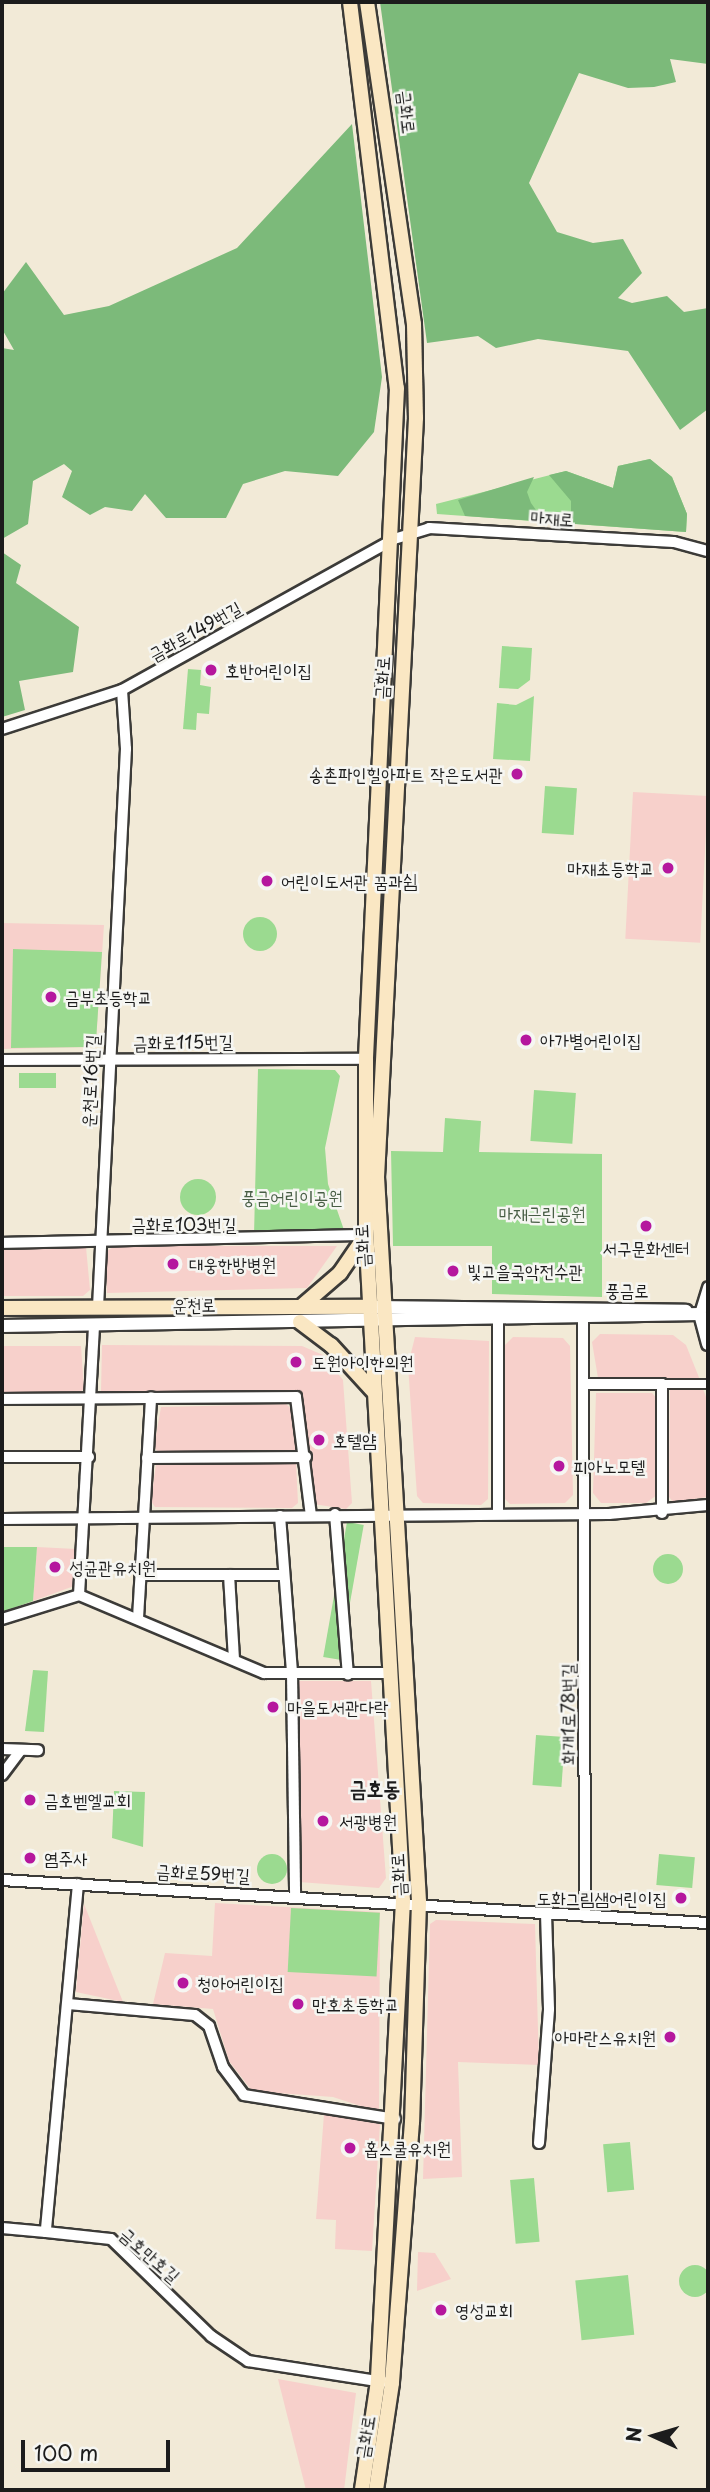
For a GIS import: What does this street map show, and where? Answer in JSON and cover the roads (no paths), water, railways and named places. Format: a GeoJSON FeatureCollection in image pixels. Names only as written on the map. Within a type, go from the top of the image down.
{"type":"FeatureCollection","features":[{"type":"Feature","properties":{"kind":"main road","name":"금화로"},"geometry":{"type":"LineString","coordinates":[[350,2],[397,388],[394,539],[366,1059],[366,1235],[403,1901],[385,2382],[362,2490]]}},
{"type":"Feature","properties":{"kind":"main road","name":"금화로"},"geometry":{"type":"LineString","coordinates":[[367,2],[414,324],[411,534],[378,1062],[377,1177],[419,1902],[412,2122],[376,2490]]}},
{"type":"Feature","properties":{"kind":"main road"},"geometry":{"type":"LineString","coordinates":[[303,1306],[340,1273],[366,1235]]}},
{"type":"Feature","properties":{"kind":"main road","name":"운천로"},"geometry":{"type":"LineString","coordinates":[[2,1308],[370,1307]]}},
{"type":"Feature","properties":{"kind":"main road"},"geometry":{"type":"LineString","coordinates":[[300,1322],[331,1345],[373,1391]]}},
{"type":"Feature","properties":{"kind":"street","name":"마재로"},"geometry":{"type":"LineString","coordinates":[[394,539],[429,528],[674,542],[708,551]]}},
{"type":"Feature","properties":{"kind":"street","name":"금화로149번길"},"geometry":{"type":"LineString","coordinates":[[2,729],[122,690],[394,539]]}},
{"type":"Feature","properties":{"kind":"street","name":"운천로16번길"},"geometry":{"type":"LineString","coordinates":[[98,1307],[107,1061],[126,749],[122,690]]}},
{"type":"Feature","properties":{"kind":"street","name":"금화로115번길"},"geometry":{"type":"LineString","coordinates":[[2,1060],[366,1059]]}},
{"type":"Feature","properties":{"kind":"street","name":"금화로103번길"},"geometry":{"type":"LineString","coordinates":[[2,1243],[366,1235]]}},
{"type":"Feature","properties":{"kind":"street"},"geometry":{"type":"LineString","coordinates":[[708,1287],[700,1314],[708,1344]]}},
{"type":"Feature","properties":{"kind":"street","name":"운천로"},"geometry":{"type":"LineString","coordinates":[[370,1307],[386,1314]]}},
{"type":"Feature","properties":{"kind":"street","name":"풍금로"},"geometry":{"type":"LineString","coordinates":[[386,1314],[668,1308],[700,1314]]}},
{"type":"Feature","properties":{"kind":"street","name":"운천로"},"geometry":{"type":"LineString","coordinates":[[2,1326],[370,1323],[386,1314]]}},
{"type":"Feature","properties":{"kind":"street","name":"풍금로"},"geometry":{"type":"LineString","coordinates":[[386,1314],[498,1320],[700,1314]]}},
{"type":"Feature","properties":{"kind":"street","name":"화개1로78번길"},"geometry":{"type":"LineString","coordinates":[[583,1319],[585,1916]]}},
{"type":"Feature","properties":{"kind":"street"},"geometry":{"type":"LineString","coordinates":[[498,1320],[498,1514]]}},
{"type":"Feature","properties":{"kind":"street"},"geometry":{"type":"LineString","coordinates":[[79,1595],[89,1457],[94,1325]]}},
{"type":"Feature","properties":{"kind":"street"},"geometry":{"type":"LineString","coordinates":[[584,1384],[708,1384]]}},
{"type":"Feature","properties":{"kind":"street"},"geometry":{"type":"LineString","coordinates":[[662,1384],[663,1513]]}},
{"type":"Feature","properties":{"kind":"street"},"geometry":{"type":"LineString","coordinates":[[138,1618],[151,1397]]}},
{"type":"Feature","properties":{"kind":"street"},"geometry":{"type":"LineString","coordinates":[[2,1399],[296,1397],[306,1457],[311,1515]]}},
{"type":"Feature","properties":{"kind":"street"},"geometry":{"type":"LineString","coordinates":[[2,1457],[89,1457]]}},
{"type":"Feature","properties":{"kind":"street"},"geometry":{"type":"LineString","coordinates":[[147,1458],[306,1457]]}},
{"type":"Feature","properties":{"kind":"street"},"geometry":{"type":"LineString","coordinates":[[2,1519],[398,1513],[663,1513],[708,1505]]}},
{"type":"Feature","properties":{"kind":"street"},"geometry":{"type":"LineString","coordinates":[[335,1514],[348,1674]]}},
{"type":"Feature","properties":{"kind":"street"},"geometry":{"type":"LineString","coordinates":[[280,1516],[292,1673],[295,1895]]}},
{"type":"Feature","properties":{"kind":"street"},"geometry":{"type":"LineString","coordinates":[[229,1575],[234,1658]]}},
{"type":"Feature","properties":{"kind":"street"},"geometry":{"type":"LineString","coordinates":[[141,1576],[284,1575]]}},
{"type":"Feature","properties":{"kind":"street"},"geometry":{"type":"LineString","coordinates":[[2,1619],[79,1595],[264,1672],[392,1673]]}},
{"type":"Feature","properties":{"kind":"street"},"geometry":{"type":"LineString","coordinates":[[2,1749],[38,1750]]}},
{"type":"Feature","properties":{"kind":"street"},"geometry":{"type":"LineString","coordinates":[[2,1775],[20,1750]]}},
{"type":"Feature","properties":{"kind":"street","name":"금화로59번길"},"geometry":{"type":"LineString","coordinates":[[2,1880],[403,1901],[708,1923]]}},
{"type":"Feature","properties":{"kind":"street"},"geometry":{"type":"LineString","coordinates":[[46,2232],[78,1884]]}},
{"type":"Feature","properties":{"kind":"street"},"geometry":{"type":"LineString","coordinates":[[539,2143],[549,2009],[546,1913]]}},
{"type":"Feature","properties":{"kind":"street"},"geometry":{"type":"LineString","coordinates":[[68,2004],[195,2015],[209,2026],[223,2067],[244,2095],[394,2119]]}},
{"type":"Feature","properties":{"kind":"street","name":"금호만호길"},"geometry":{"type":"LineString","coordinates":[[2,2228],[111,2239],[211,2336],[248,2361],[385,2382]]}},
{"type":"Feature","properties":{"kind":"place","name":"호반어린이집"},"geometry":{"type":"Point","coordinates":[211,670]}},
{"type":"Feature","properties":{"kind":"place","name":"송촌파인힐아파트 작은도서관"},"geometry":{"type":"Point","coordinates":[517,774]}},
{"type":"Feature","properties":{"kind":"place","name":"마재초등학교"},"geometry":{"type":"Point","coordinates":[668,868]}},
{"type":"Feature","properties":{"kind":"place","name":"어린이도서관 꿈과쉼"},"geometry":{"type":"Point","coordinates":[267,881]}},
{"type":"Feature","properties":{"kind":"place","name":"금부초등학교"},"geometry":{"type":"Point","coordinates":[51,997]}},
{"type":"Feature","properties":{"kind":"place","name":"아가별어린이집"},"geometry":{"type":"Point","coordinates":[526,1040]}},
{"type":"Feature","properties":{"kind":"place","name":"서구문화센터"},"geometry":{"type":"Point","coordinates":[646,1226]}},
{"type":"Feature","properties":{"kind":"place","name":"대웅한방병원"},"geometry":{"type":"Point","coordinates":[173,1264]}},
{"type":"Feature","properties":{"kind":"place","name":"빛고을국악전수관"},"geometry":{"type":"Point","coordinates":[453,1271]}},
{"type":"Feature","properties":{"kind":"place","name":"도원아이한의원"},"geometry":{"type":"Point","coordinates":[296,1362]}},
{"type":"Feature","properties":{"kind":"place","name":"호텔얌"},"geometry":{"type":"Point","coordinates":[319,1440]}},
{"type":"Feature","properties":{"kind":"place","name":"피아노모텔"},"geometry":{"type":"Point","coordinates":[559,1466]}},
{"type":"Feature","properties":{"kind":"place","name":"성균관유치원"},"geometry":{"type":"Point","coordinates":[55,1567]}},
{"type":"Feature","properties":{"kind":"place","name":"마을도서관다락"},"geometry":{"type":"Point","coordinates":[273,1707]}},
{"type":"Feature","properties":{"kind":"place","name":"금호벧엘교회"},"geometry":{"type":"Point","coordinates":[30,1800]}},
{"type":"Feature","properties":{"kind":"place","name":"서광병원"},"geometry":{"type":"Point","coordinates":[323,1821]}},
{"type":"Feature","properties":{"kind":"place","name":"염주사"},"geometry":{"type":"Point","coordinates":[30,1858]}},
{"type":"Feature","properties":{"kind":"place","name":"도화그림샘어린이집"},"geometry":{"type":"Point","coordinates":[681,1898]}},
{"type":"Feature","properties":{"kind":"place","name":"청아어린이집"},"geometry":{"type":"Point","coordinates":[183,1983]}},
{"type":"Feature","properties":{"kind":"place","name":"만호초등학교"},"geometry":{"type":"Point","coordinates":[298,2004]}},
{"type":"Feature","properties":{"kind":"place","name":"아마란스유치원"},"geometry":{"type":"Point","coordinates":[670,2037]}},
{"type":"Feature","properties":{"kind":"place","name":"홉스쿨유치원"},"geometry":{"type":"Point","coordinates":[350,2148]}},
{"type":"Feature","properties":{"kind":"place","name":"영성교회"},"geometry":{"type":"Point","coordinates":[441,2310]}},
{"type":"Feature","properties":{"kind":"district","name":"금호동"},"geometry":{"type":"Point","coordinates":[375,1787]}},
{"type":"Feature","properties":{"kind":"park label","name":"풍금어린이공원"},"geometry":{"type":"Point","coordinates":[292,1197]}},
{"type":"Feature","properties":{"kind":"park label","name":"마재근린공원"},"geometry":{"type":"Point","coordinates":[542,1213]}}]}
